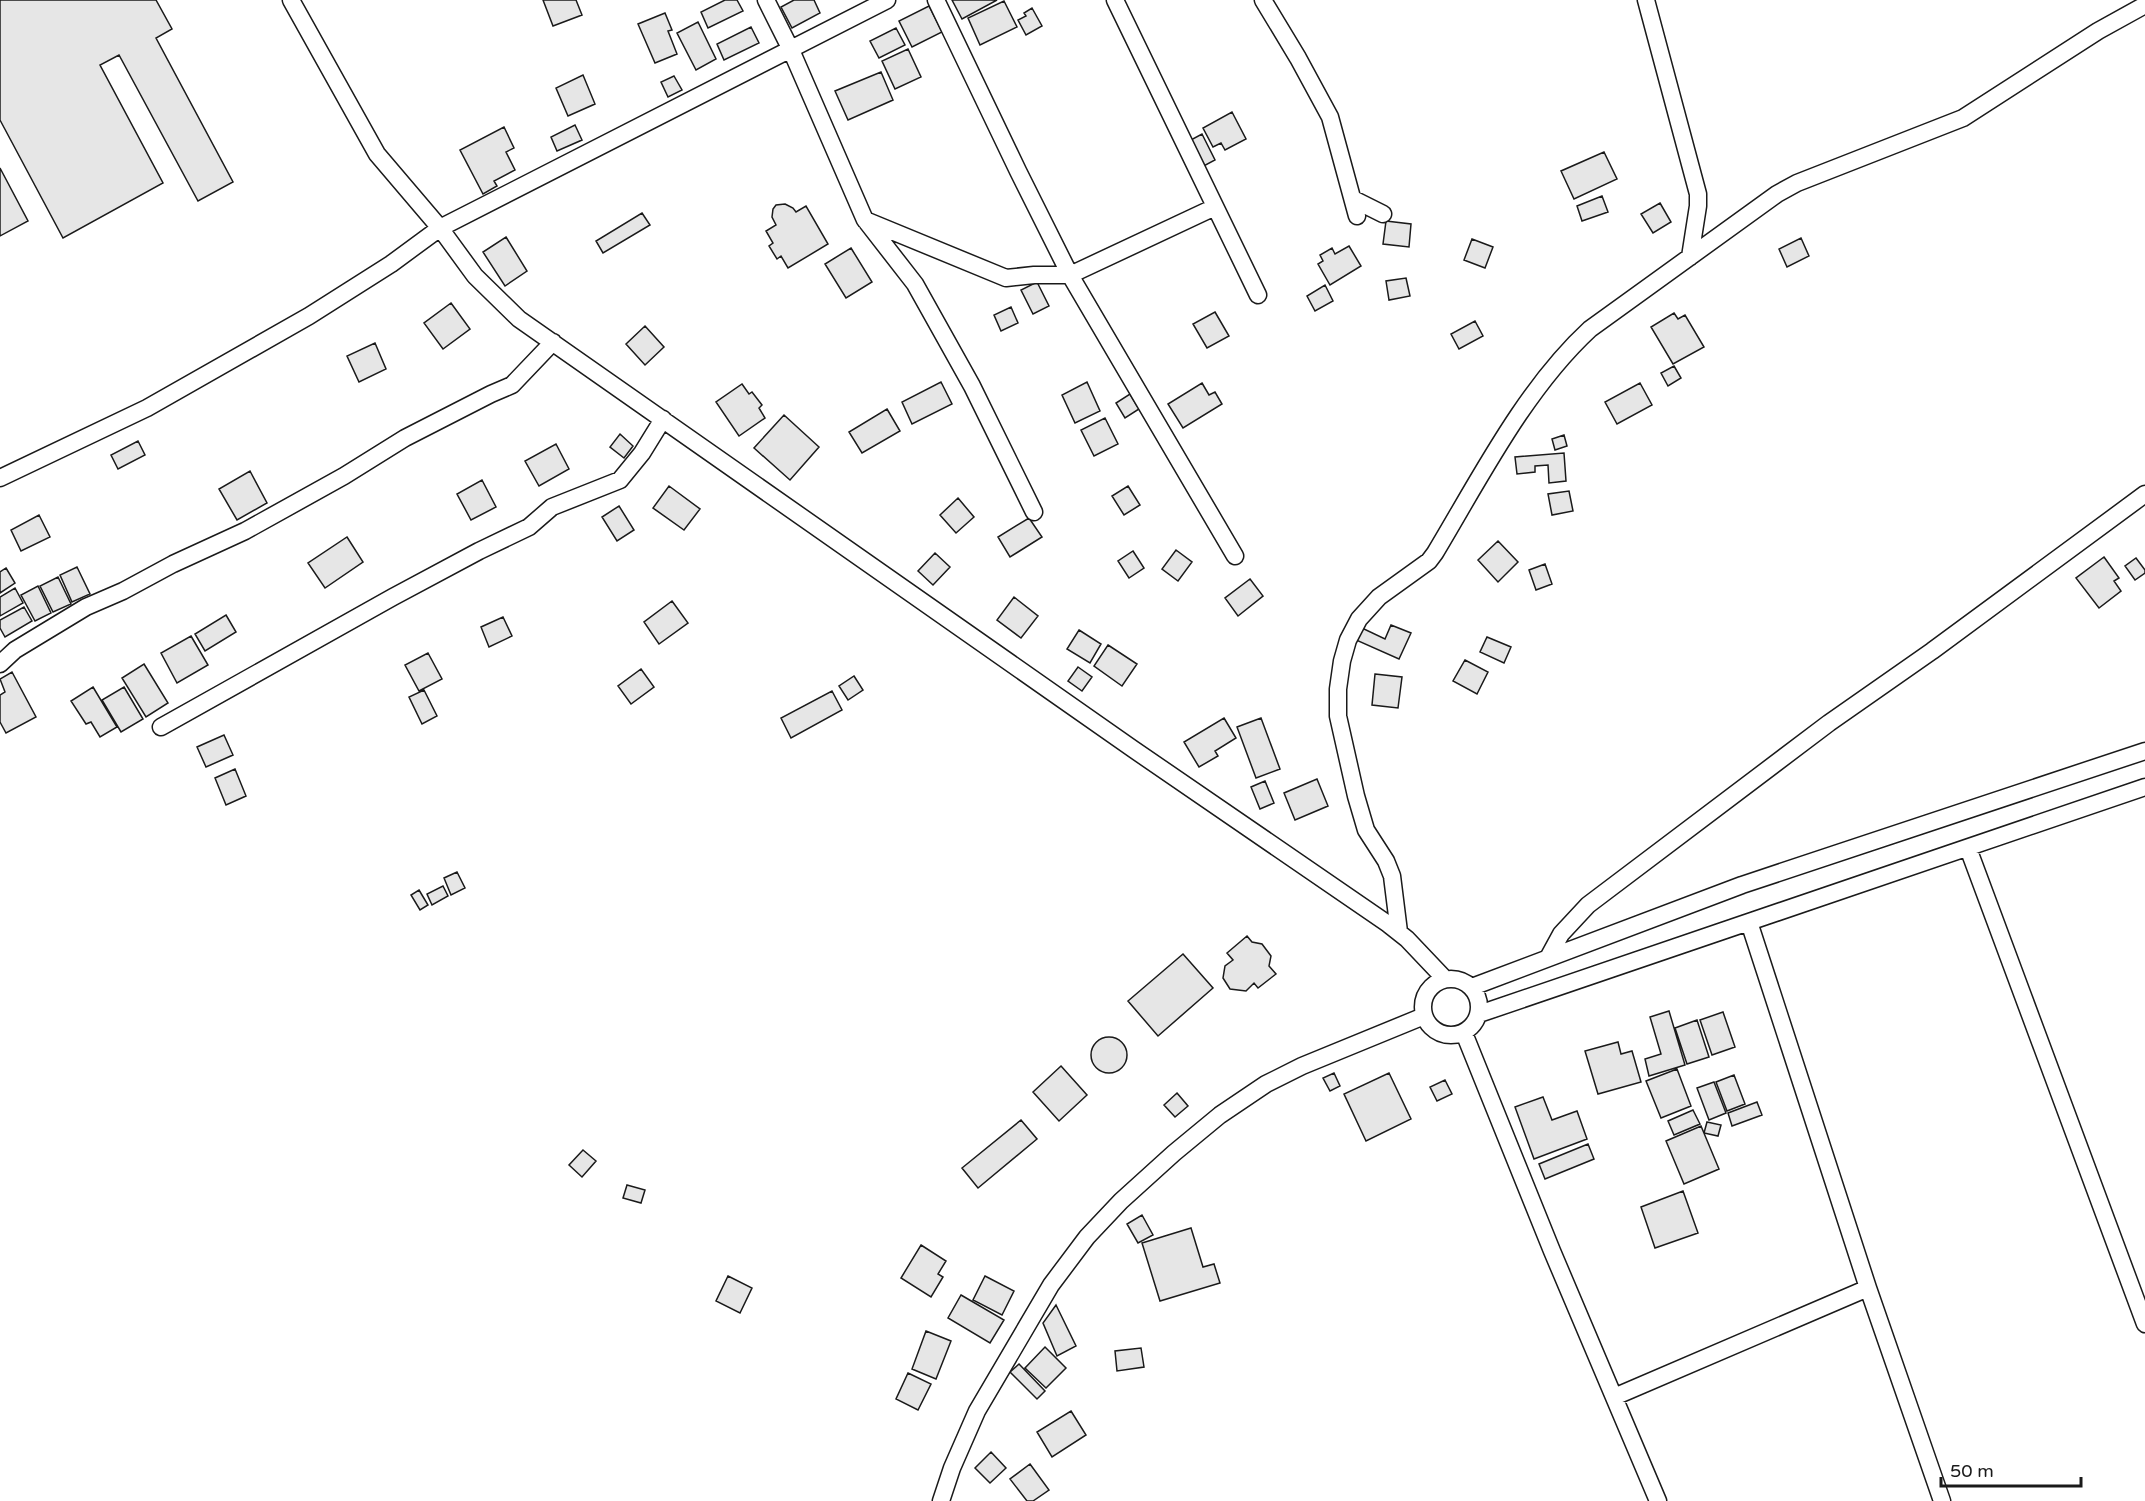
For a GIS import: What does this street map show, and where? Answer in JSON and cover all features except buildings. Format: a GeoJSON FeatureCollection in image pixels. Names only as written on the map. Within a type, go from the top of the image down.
{"type":"FeatureCollection","features":[{"type":"Feature","properties":{"kind":"street"},"geometry":{"type":"LineString","coordinates":[[291,0],[377,154],[440,228],[475,276],[519,320],[1399,932],[1445,979]]}},
{"type":"Feature","properties":{"kind":"street"},"geometry":{"type":"LineString","coordinates":[[766,0],[791,50],[865,220],[915,284],[972,386],[1034,512]]}},
{"type":"Feature","properties":{"kind":"street"},"geometry":{"type":"LineString","coordinates":[[0,478],[147,408],[309,316],[391,264],[440,228],[887,0]]}},
{"type":"Feature","properties":{"kind":"street"},"geometry":{"type":"LineString","coordinates":[[936,0],[1070,275],[1235,556]]}},
{"type":"Feature","properties":{"kind":"street"},"geometry":{"type":"LineString","coordinates":[[1115,0],[1258,295]]}},
{"type":"Feature","properties":{"kind":"street"},"geometry":{"type":"LineString","coordinates":[[1263,0],[1330,117],[1357,216]]}},
{"type":"Feature","properties":{"kind":"street"},"geometry":{"type":"LineString","coordinates":[[1648,1],[1668,89],[1698,194],[1690,257]]}},
{"type":"Feature","properties":{"kind":"street"},"geometry":{"type":"LineString","coordinates":[[1399,932],[1392,876],[1386,861],[1366,830],[1338,716],[1338,689],[1348,640],[1359,619],[1379,597],[1429,561],[1435,554],[1511,425],[1565,353],[1590,329],[1787,188],[1963,118],[2098,31],[2145,5]]}},
{"type":"Feature","properties":{"kind":"street"},"geometry":{"type":"LineString","coordinates":[[1353,200],[1383,214]]}},
{"type":"Feature","properties":{"kind":"street"},"geometry":{"type":"LineString","coordinates":[[865,220],[1006,278],[1070,275],[1215,207]]}},
{"type":"Feature","properties":{"kind":"street"},"geometry":{"type":"LineString","coordinates":[[0,664],[15,650],[86,607],[246,531],[344,476],[405,438],[491,394],[512,386],[553,342]]}},
{"type":"Feature","properties":{"kind":"street"},"geometry":{"type":"LineString","coordinates":[[161,727],[393,597],[529,527],[552,507],[620,480],[642,453],[663,419]]}},
{"type":"Feature","properties":{"kind":"street"},"geometry":{"type":"LineString","coordinates":[[1549,956],[1561,934],[1588,905],[1829,723],[2145,494]]}},
{"type":"Feature","properties":{"kind":"street"},"geometry":{"type":"LineString","coordinates":[[1472,987],[1742,885],[2145,751]]}},
{"type":"Feature","properties":{"kind":"street"},"geometry":{"type":"LineString","coordinates":[[1479,1014],[2145,787]]}},
{"type":"Feature","properties":{"kind":"street"},"geometry":{"type":"LineString","coordinates":[[1968,848],[2145,1324]]}},
{"type":"Feature","properties":{"kind":"street"},"geometry":{"type":"LineString","coordinates":[[1749,922],[1868,1288],[1942,1501]]}},
{"type":"Feature","properties":{"kind":"street"},"geometry":{"type":"LineString","coordinates":[[1454,978],[1464,981],[1472,987],[1479,999],[1479,1014],[1473,1025],[1464,1033],[1452,1036],[1440,1034],[1430,1027],[1424,1016],[1424,997],[1429,989],[1445,979],[1454,978]]}},
{"type":"Feature","properties":{"kind":"street"},"geometry":{"type":"LineString","coordinates":[[941,1501],[952,1468],[977,1411],[1051,1285],[1087,1237],[1121,1201],[1220,1114],[1266,1084],[1302,1066],[1424,1016]]}},
{"type":"Feature","properties":{"kind":"street"},"geometry":{"type":"LineString","coordinates":[[1464,1033],[1552,1251],[1658,1501]]}},
{"type":"Feature","properties":{"kind":"street"},"geometry":{"type":"LineString","coordinates":[[1614,1397],[1868,1288]]}}]}
